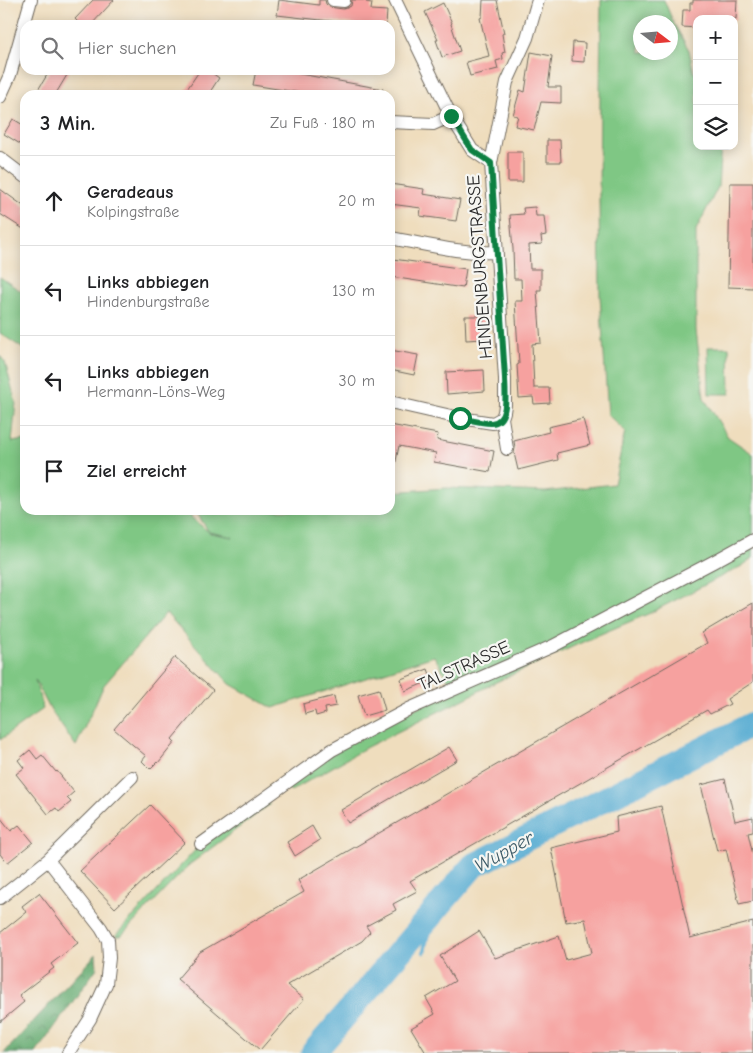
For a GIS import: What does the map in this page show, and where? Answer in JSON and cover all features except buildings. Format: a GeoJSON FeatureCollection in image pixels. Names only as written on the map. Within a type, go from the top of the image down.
{"type":"FeatureCollection","features":[{"type":"Feature","properties":{"kind":"street"},"geometry":{"type":"LineString","coordinates":[[25,20],[31,0]]}},
{"type":"Feature","properties":{"kind":"street"},"geometry":{"type":"LineString","coordinates":[[333,0],[344,0]]}},
{"type":"Feature","properties":{"kind":"street"},"geometry":{"type":"LineString","coordinates":[[395,0],[451,116],[472,150],[491,163]]}},
{"type":"Feature","properties":{"kind":"street","name":"HINDENBURGSTRASSE"},"geometry":{"type":"LineString","coordinates":[[506,449],[502,418],[505,405],[505,378],[491,163],[507,82],[527,38],[538,0]]}},
{"type":"Feature","properties":{"kind":"street"},"geometry":{"type":"LineString","coordinates":[[0,98],[10,75],[20,39]]}},
{"type":"Feature","properties":{"kind":"street"},"geometry":{"type":"LineString","coordinates":[[395,122],[433,124],[451,116]]}},
{"type":"Feature","properties":{"kind":"street"},"geometry":{"type":"LineString","coordinates":[[0,158],[20,174]]}},
{"type":"Feature","properties":{"kind":"street"},"geometry":{"type":"LineString","coordinates":[[395,239],[454,250],[479,253],[496,252]]}},
{"type":"Feature","properties":{"kind":"street"},"geometry":{"type":"LineString","coordinates":[[395,403],[460,418],[493,423],[502,418]]}},
{"type":"Feature","properties":{"kind":"street","name":"TALSTRASSE"},"geometry":{"type":"LineString","coordinates":[[202,844],[332,750],[409,710],[553,646],[753,540]]}},
{"type":"Feature","properties":{"kind":"street"},"geometry":{"type":"LineString","coordinates":[[0,898],[48,860],[132,777]]}},
{"type":"Feature","properties":{"kind":"street"},"geometry":{"type":"LineString","coordinates":[[48,860],[101,928],[108,940],[110,958],[106,984],[90,1019],[68,1053]]}},
{"type":"Feature","properties":{"kind":"green space"},"geometry":{"type":"Polygon","coordinates":[[[601,0],[664,0],[670,15],[633,15],[633,60],[678,60],[678,31],[689,50],[693,68],[693,150],[721,150],[718,187],[696,230],[696,330],[704,398],[728,437],[753,454],[753,558],[742,566],[648,614],[496,682],[367,747],[291,791],[282,785],[332,750],[454,689],[434,656],[273,708],[230,684],[166,613],[104,685],[76,746],[51,711],[35,680],[43,709],[0,740],[0,356],[5,362],[16,403],[12,442],[20,441],[20,515],[190,515],[210,533],[233,537],[209,532],[198,515],[395,515],[395,492],[446,488],[545,492],[614,484],[625,431],[608,415],[600,296],[601,0]]]}},
{"type":"Feature","properties":{"kind":"green space"},"geometry":{"type":"Polygon","coordinates":[[[0,277],[20,291],[20,347],[0,333],[0,277]]]}},
{"type":"Feature","properties":{"kind":"green space"},"geometry":{"type":"Polygon","coordinates":[[[708,347],[729,347],[730,394],[709,394],[708,347]]]}},
{"type":"Feature","properties":{"kind":"green space"},"geometry":{"type":"Polygon","coordinates":[[[262,799],[270,804],[189,865],[121,936],[115,936],[201,844],[262,799]]]}},
{"type":"Feature","properties":{"kind":"green space"},"geometry":{"type":"Polygon","coordinates":[[[96,954],[97,968],[36,1053],[4,1053],[96,954]]]}},
{"type":"Feature","properties":{"kind":"waterway","name":"Wupper"},"geometry":{"type":"LineString","coordinates":[[313,1053],[473,866],[753,724]]}},
{"type":"Feature","properties":{"kind":"waterway"},"geometry":{"type":"LineString","coordinates":[[424,952],[431,916]]}},
{"type":"Feature","properties":{"kind":"route"},"geometry":{"type":"LineString","coordinates":[[451,116],[472,150],[491,163],[505,378],[505,405],[502,418],[493,423],[460,418]]}}]}
